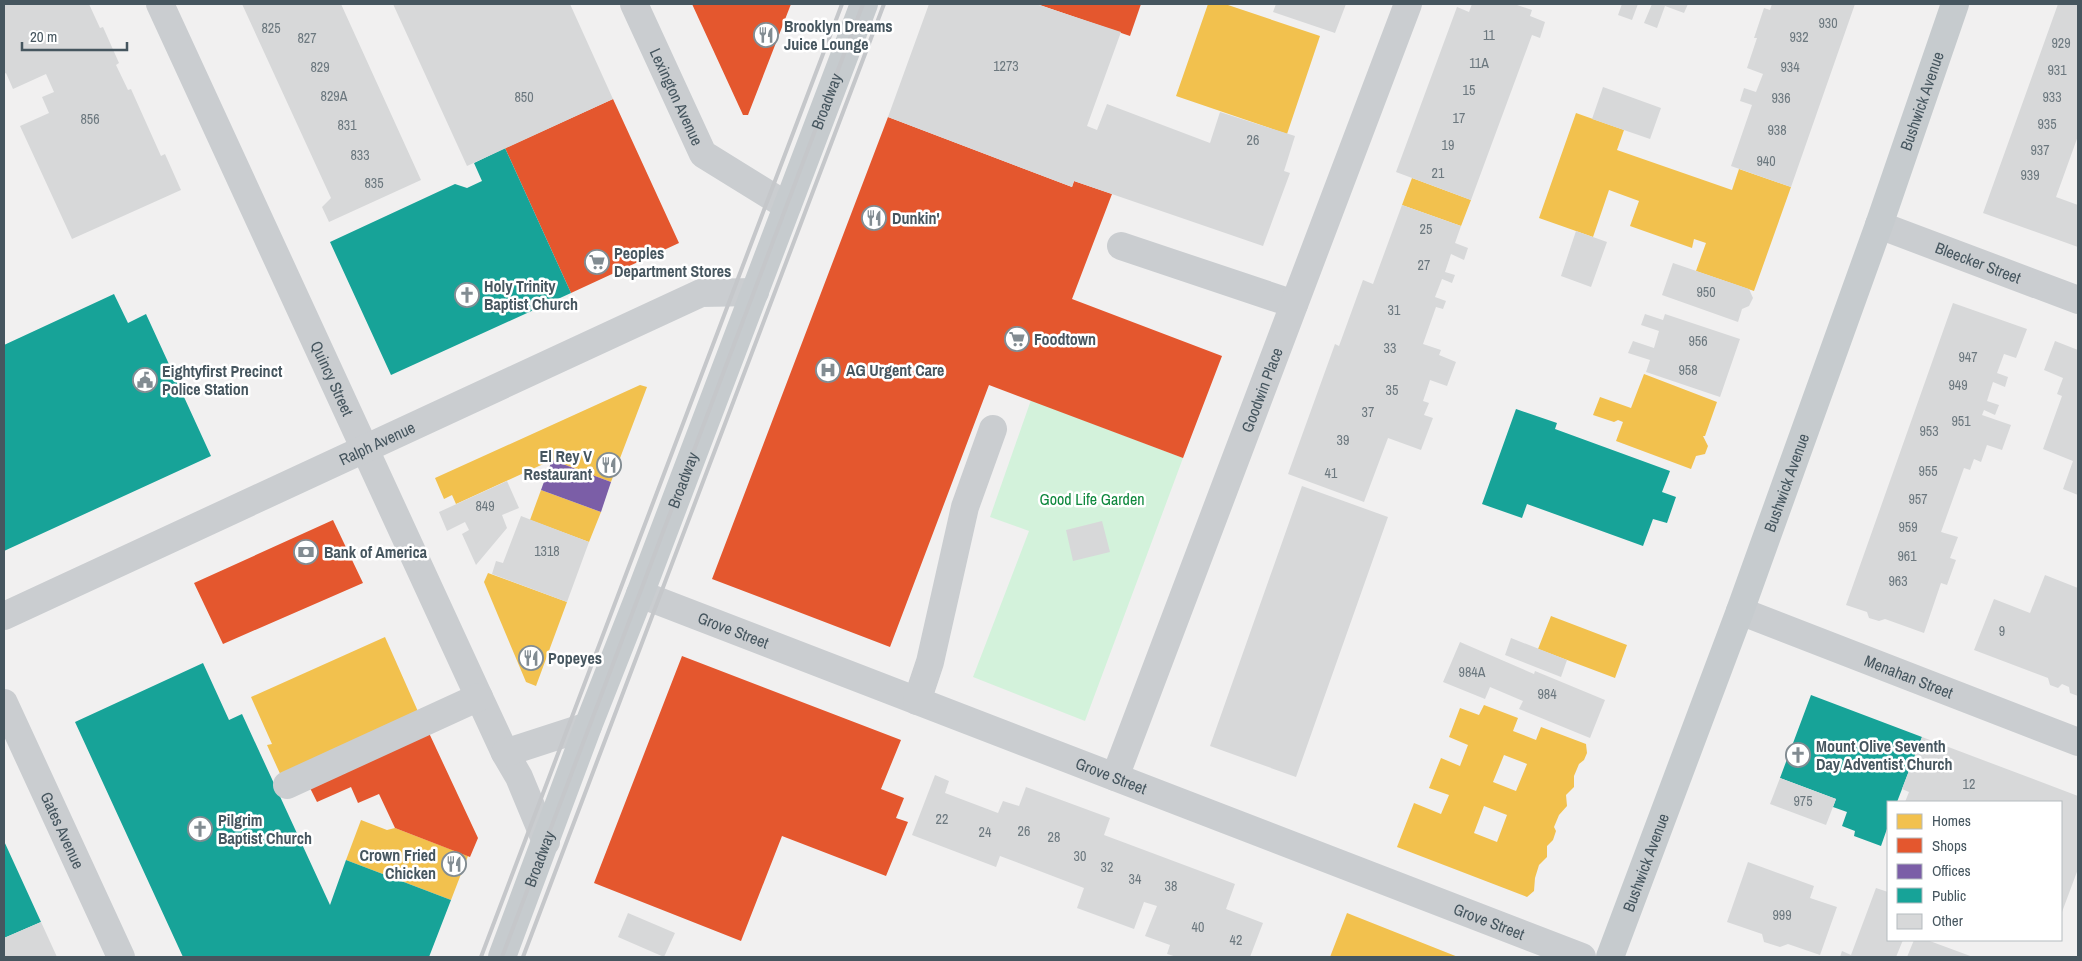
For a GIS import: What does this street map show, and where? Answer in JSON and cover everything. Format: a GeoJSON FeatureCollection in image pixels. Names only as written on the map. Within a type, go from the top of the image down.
{"type":"FeatureCollection","features":[{"type":"Feature","properties":{"kind":"main road","name":"Broadway"},"geometry":{"type":"LineString","coordinates":[[502,957],[588,726],[864,4]]}},
{"type":"Feature","properties":{"kind":"main road","name":"Bushwick Avenue"},"geometry":{"type":"LineString","coordinates":[[1610,957],[1740,612],[1879,225],[1955,4]]}},
{"type":"Feature","properties":{"kind":"street","name":"Quincy Street"},"geometry":{"type":"LineString","coordinates":[[160,4],[479,697],[506,753],[520,777],[546,842]]}},
{"type":"Feature","properties":{"kind":"street","name":"Lexington Avenue"},"geometry":{"type":"LineString","coordinates":[[634,4],[703,154],[787,206]]}},
{"type":"Feature","properties":{"kind":"street","name":"Goodwin Place"},"geometry":{"type":"LineString","coordinates":[[1114,776],[1408,4]]}},
{"type":"Feature","properties":{"kind":"street","name":"Bleecker Street"},"geometry":{"type":"LineString","coordinates":[[1879,225],[2078,300]]}},
{"type":"Feature","properties":{"kind":"street"},"geometry":{"type":"LineString","coordinates":[[1121,246],[1294,304]]}},
{"type":"Feature","properties":{"kind":"street","name":"Ralph Avenue"},"geometry":{"type":"LineString","coordinates":[[4,616],[701,294],[755,292]]}},
{"type":"Feature","properties":{"kind":"street"},"geometry":{"type":"LineString","coordinates":[[917,701],[930,662],[965,506],[992,429]]}},
{"type":"Feature","properties":{"kind":"street","name":"Grove Street"},"geometry":{"type":"LineString","coordinates":[[640,594],[1582,957]]}},
{"type":"Feature","properties":{"kind":"street","name":"Menahan Street"},"geometry":{"type":"LineString","coordinates":[[1740,612],[2078,742]]}},
{"type":"Feature","properties":{"kind":"street"},"geometry":{"type":"LineString","coordinates":[[287,785],[479,697]]}},
{"type":"Feature","properties":{"kind":"street","name":"Gates Avenue"},"geometry":{"type":"LineString","coordinates":[[4,704],[121,957]]}},
{"type":"Feature","properties":{"kind":"street"},"geometry":{"type":"LineString","coordinates":[[506,753],[588,726]]}},
{"type":"Feature","properties":{"kind":"green space","name":"Good Life Garden"},"geometry":{"type":"Polygon","coordinates":[[[1031,400],[1183,458],[1085,721],[973,677],[1029,531],[990,517],[1031,400]]]}},
{"type":"Feature","properties":{"kind":"building: Homes"},"geometry":{"type":"Polygon","coordinates":[[[1208,4],[1225,4],[1320,36],[1287,134],[1176,96],[1208,4]]]}},
{"type":"Feature","properties":{"kind":"building: Homes"},"geometry":{"type":"Polygon","coordinates":[[[1576,113],[1624,130],[1617,150],[1732,190],[1739,169],[1791,187],[1754,291],[1696,271],[1706,243],[1694,239],[1692,248],[1630,226],[1639,201],[1609,190],[1593,237],[1539,218],[1576,113]]]}},
{"type":"Feature","properties":{"kind":"building: Homes"},"geometry":{"type":"Polygon","coordinates":[[[1412,178],[1471,200],[1461,226],[1402,205],[1412,178]]]}},
{"type":"Feature","properties":{"kind":"building: Homes"},"geometry":{"type":"Polygon","coordinates":[[[1644,374],[1717,402],[1705,436],[1703,436],[1708,446],[1705,454],[1696,456],[1691,469],[1616,441],[1623,422],[1618,420],[1614,422],[1593,415],[1600,397],[1631,408],[1644,374]]]}},
{"type":"Feature","properties":{"kind":"building: Homes"},"geometry":{"type":"Polygon","coordinates":[[[640,385],[647,387],[611,482],[552,460],[456,504],[452,495],[444,499],[435,478],[640,385]]]}},
{"type":"Feature","properties":{"kind":"building: Homes"},"geometry":{"type":"Polygon","coordinates":[[[541,490],[601,512],[589,542],[530,520],[541,490]]]}},
{"type":"Feature","properties":{"kind":"building: Homes"},"geometry":{"type":"Polygon","coordinates":[[[488,573],[567,602],[536,686],[526,682],[484,582],[488,573]]]}},
{"type":"Feature","properties":{"kind":"building: Homes"},"geometry":{"type":"Polygon","coordinates":[[[1551,616],[1627,645],[1615,678],[1538,649],[1551,616]]]}},
{"type":"Feature","properties":{"kind":"building: Homes"},"geometry":{"type":"Polygon","coordinates":[[[385,637],[420,716],[282,778],[267,745],[272,744],[251,697],[385,637]]]}},
{"type":"Feature","properties":{"kind":"building: Homes"},"geometry":{"type":"Polygon","coordinates":[[[1484,705],[1518,718],[1513,731],[1536,740],[1541,727],[1586,744],[1587,753],[1584,760],[1579,764],[1574,776],[1574,787],[1566,795],[1567,806],[1559,815],[1554,827],[1556,831],[1553,840],[1547,846],[1547,857],[1539,865],[1534,891],[1527,897],[1397,847],[1414,803],[1441,814],[1449,795],[1429,788],[1441,758],[1460,766],[1468,745],[1449,737],[1460,708],[1479,715],[1484,705]],[[1504,755],[1493,782],[1516,791],[1527,764],[1504,755]],[[1484,806],[1474,833],[1497,842],[1507,815],[1484,806]]]}},
{"type":"Feature","properties":{"kind":"building: Homes"},"geometry":{"type":"Polygon","coordinates":[[[361,820],[387,830],[395,828],[468,856],[451,900],[346,860],[361,820]]]}},
{"type":"Feature","properties":{"kind":"building: Homes"},"geometry":{"type":"Polygon","coordinates":[[[1347,913],[1458,957],[1330,957],[1347,913]]]}},
{"type":"Feature","properties":{"kind":"building: Shops"},"geometry":{"type":"Polygon","coordinates":[[[692,4],[791,4],[748,115],[743,115],[692,4]]]}},
{"type":"Feature","properties":{"kind":"building: Shops"},"geometry":{"type":"Polygon","coordinates":[[[1037,4],[1141,4],[1130,36],[1037,4]]]}},
{"type":"Feature","properties":{"kind":"building: Shops"},"geometry":{"type":"Polygon","coordinates":[[[613,99],[679,243],[571,293],[505,148],[613,99]]]}},
{"type":"Feature","properties":{"kind":"building: Shops"},"geometry":{"type":"Polygon","coordinates":[[[888,117],[1072,187],[1074,181],[1112,194],[1072,299],[1222,356],[1183,458],[989,385],[890,647],[712,579],[888,117]]]}},
{"type":"Feature","properties":{"kind":"building: Shops","name":"Bank of America"},"geometry":{"type":"Polygon","coordinates":[[[333,520],[363,583],[223,644],[194,583],[333,520]]]}},
{"type":"Feature","properties":{"kind":"building: Shops"},"geometry":{"type":"Polygon","coordinates":[[[682,656],[901,740],[881,789],[904,798],[896,818],[908,822],[886,876],[782,836],[741,941],[594,883],[682,656]]]}},
{"type":"Feature","properties":{"kind":"building: Shops"},"geometry":{"type":"Polygon","coordinates":[[[429,733],[478,838],[470,857],[395,828],[379,794],[358,803],[351,787],[317,802],[310,788],[429,733]]]}},
{"type":"Feature","properties":{"kind":"building: Offices"},"geometry":{"type":"Polygon","coordinates":[[[552,460],[611,482],[601,512],[541,490],[552,460]]]}},
{"type":"Feature","properties":{"kind":"building: Public"},"geometry":{"type":"Polygon","coordinates":[[[505,148],[571,293],[391,375],[330,242],[455,184],[467,188],[482,181],[474,163],[505,148]]]}},
{"type":"Feature","properties":{"kind":"building: Public"},"geometry":{"type":"Polygon","coordinates":[[[114,294],[128,323],[146,314],[211,456],[4,551],[4,345],[114,294]]]}},
{"type":"Feature","properties":{"kind":"building: Public"},"geometry":{"type":"Polygon","coordinates":[[[1516,409],[1557,423],[1555,429],[1670,471],[1662,492],[1676,497],[1667,523],[1653,519],[1643,546],[1527,504],[1522,518],[1482,504],[1516,409]]]}},
{"type":"Feature","properties":{"kind":"building: Public"},"geometry":{"type":"Polygon","coordinates":[[[203,663],[229,720],[242,714],[330,905],[346,860],[451,900],[429,957],[183,957],[75,722],[203,663]]]}},
{"type":"Feature","properties":{"kind":"building: Public"},"geometry":{"type":"Polygon","coordinates":[[[1811,695],[1922,737],[1897,801],[1887,801],[1887,829],[1881,846],[1854,836],[1855,831],[1842,826],[1847,812],[1833,807],[1836,799],[1780,778],[1811,695]]]}},
{"type":"Feature","properties":{"kind":"building: Public"},"geometry":{"type":"Polygon","coordinates":[[[4,841],[41,922],[4,938],[4,841]]]}},
{"type":"Feature","properties":{"kind":"building: Other"},"geometry":{"type":"Polygon","coordinates":[[[4,4],[89,4],[100,28],[103,27],[119,63],[116,65],[128,90],[131,89],[161,156],[165,154],[181,190],[72,239],[20,126],[49,113],[42,97],[54,92],[46,74],[13,89],[6,73],[4,74],[4,4]]]}},
{"type":"Feature","properties":{"kind":"building: Other"},"geometry":{"type":"Polygon","coordinates":[[[242,4],[341,4],[421,180],[329,222],[322,207],[331,198],[242,4]]]}},
{"type":"Feature","properties":{"kind":"building: Other"},"geometry":{"type":"Polygon","coordinates":[[[393,4],[570,4],[613,99],[467,166],[393,4]]]}},
{"type":"Feature","properties":{"kind":"building: Other"},"geometry":{"type":"Polygon","coordinates":[[[929,4],[1036,4],[1121,32],[1087,126],[1097,130],[1107,104],[1210,143],[1220,112],[1295,136],[1284,171],[1290,173],[1263,246],[1074,181],[1072,187],[888,117],[929,4]]]}},
{"type":"Feature","properties":{"kind":"building: Other"},"geometry":{"type":"Polygon","coordinates":[[[1276,4],[1346,4],[1335,33],[1273,12],[1276,4]]]}},
{"type":"Feature","properties":{"kind":"building: Other"},"geometry":{"type":"Polygon","coordinates":[[[1472,4],[1514,4],[1532,10],[1530,16],[1545,22],[1540,38],[1532,35],[1471,200],[1396,172],[1457,7],[1469,12],[1472,4]]]}},
{"type":"Feature","properties":{"kind":"building: Other"},"geometry":{"type":"Polygon","coordinates":[[[1622,4],[1638,4],[1632,20],[1618,15],[1622,4]]]}},
{"type":"Feature","properties":{"kind":"building: Other"},"geometry":{"type":"Polygon","coordinates":[[[1652,4],[1688,4],[1684,13],[1665,6],[1657,28],[1644,23],[1652,4]]]}},
{"type":"Feature","properties":{"kind":"building: Other"},"geometry":{"type":"Polygon","coordinates":[[[1772,4],[1855,4],[1791,187],[1731,166],[1752,105],[1740,101],[1744,88],[1756,92],[1763,74],[1747,68],[1757,38],[1754,38],[1764,8],[1770,10],[1772,4]]]}},
{"type":"Feature","properties":{"kind":"building: Other"},"geometry":{"type":"Polygon","coordinates":[[[2058,4],[2078,4],[2078,136],[2056,197],[2078,205],[2078,247],[1983,213],[2058,4]]]}},
{"type":"Feature","properties":{"kind":"building: Other"},"geometry":{"type":"Polygon","coordinates":[[[1603,87],[1661,108],[1650,139],[1592,119],[1603,87]]]}},
{"type":"Feature","properties":{"kind":"building: Other"},"geometry":{"type":"Polygon","coordinates":[[[1402,205],[1461,226],[1455,243],[1468,248],[1464,260],[1451,254],[1445,272],[1455,275],[1452,283],[1442,279],[1435,297],[1446,301],[1443,309],[1436,307],[1423,344],[1441,350],[1439,355],[1456,362],[1447,386],[1430,380],[1423,401],[1429,403],[1424,415],[1433,418],[1421,450],[1388,438],[1364,502],[1288,474],[1335,344],[1339,346],[1363,280],[1373,284],[1402,205]]]}},
{"type":"Feature","properties":{"kind":"building: Other"},"geometry":{"type":"Polygon","coordinates":[[[1576,231],[1607,242],[1591,287],[1561,276],[1576,231]]]}},
{"type":"Feature","properties":{"kind":"building: Other"},"geometry":{"type":"Polygon","coordinates":[[[1673,263],[1749,289],[1753,298],[1749,306],[1742,309],[1738,322],[1662,295],[1673,263]]]}},
{"type":"Feature","properties":{"kind":"building: Other"},"geometry":{"type":"Polygon","coordinates":[[[1953,303],[2027,329],[2016,358],[2004,354],[1997,373],[2008,377],[2005,387],[1993,382],[1987,401],[1999,405],[1995,415],[1984,410],[1982,415],[2011,425],[2002,450],[1987,445],[1981,462],[1974,459],[1970,470],[1964,468],[1941,532],[1958,537],[1950,558],[1956,560],[1947,585],[1941,583],[1924,633],[1885,619],[1879,621],[1869,618],[1867,612],[1846,605],[1953,303]]]}},
{"type":"Feature","properties":{"kind":"building: Other"},"geometry":{"type":"Polygon","coordinates":[[[1645,314],[1663,320],[1665,314],[1740,339],[1720,397],[1646,372],[1650,360],[1628,353],[1633,341],[1654,348],[1659,331],[1641,325],[1645,314]]]}},
{"type":"Feature","properties":{"kind":"building: Other"},"geometry":{"type":"Polygon","coordinates":[[[2055,341],[2078,350],[2078,495],[2063,489],[2073,461],[2043,449],[2062,396],[2057,394],[2063,378],[2044,370],[2055,341]]]}},
{"type":"Feature","properties":{"kind":"building: Other"},"geometry":{"type":"Polygon","coordinates":[[[507,481],[519,508],[502,515],[507,528],[476,565],[462,534],[469,530],[465,522],[447,531],[439,512],[507,481]]]}},
{"type":"Feature","properties":{"kind":"building: Other"},"geometry":{"type":"Polygon","coordinates":[[[1302,486],[1388,517],[1296,777],[1210,746],[1302,486]]]}},
{"type":"Feature","properties":{"kind":"building: Other"},"geometry":{"type":"Polygon","coordinates":[[[521,516],[589,542],[567,602],[492,574],[496,561],[503,563],[521,516]]]}},
{"type":"Feature","properties":{"kind":"building: Other"},"geometry":{"type":"Polygon","coordinates":[[[1102,521],[1110,552],[1073,561],[1066,530],[1102,521]]]}},
{"type":"Feature","properties":{"kind":"building: Other"},"geometry":{"type":"Polygon","coordinates":[[[2045,575],[2078,588],[2078,696],[2070,693],[2069,687],[2062,684],[2058,688],[2050,685],[2048,678],[1974,650],[1994,599],[2030,613],[2045,575]]]}},
{"type":"Feature","properties":{"kind":"building: Other"},"geometry":{"type":"Polygon","coordinates":[[[1511,638],[1567,660],[1561,677],[1505,655],[1511,638]]]}},
{"type":"Feature","properties":{"kind":"building: Other"},"geometry":{"type":"Polygon","coordinates":[[[1460,642],[1534,674],[1535,671],[1605,700],[1590,738],[1519,709],[1523,701],[1490,687],[1485,699],[1443,682],[1460,642]]]}},
{"type":"Feature","properties":{"kind":"building: Other"},"geometry":{"type":"Polygon","coordinates":[[[1922,737],[2078,796],[2078,869],[2062,912],[2062,801],[1905,801],[1909,792],[1902,789],[1922,737]]]}},
{"type":"Feature","properties":{"kind":"building: Other"},"geometry":{"type":"Polygon","coordinates":[[[935,775],[949,781],[945,793],[998,813],[1003,801],[1019,806],[1026,787],[1110,818],[1104,835],[1235,884],[1226,909],[1263,923],[1250,957],[1177,957],[1167,954],[1170,945],[1145,936],[1157,906],[1144,902],[1134,929],[1077,908],[1084,888],[1000,856],[996,867],[912,835],[935,775]]]}},
{"type":"Feature","properties":{"kind":"building: Other"},"geometry":{"type":"Polygon","coordinates":[[[1780,778],[1836,799],[1826,825],[1770,804],[1780,778]]]}},
{"type":"Feature","properties":{"kind":"building: Other"},"geometry":{"type":"Polygon","coordinates":[[[1748,862],[1814,886],[1810,898],[1837,907],[1820,955],[1788,944],[1780,947],[1764,942],[1762,934],[1727,922],[1748,862]]]}},
{"type":"Feature","properties":{"kind":"building: Other"},"geometry":{"type":"Polygon","coordinates":[[[1876,888],[1887,892],[1887,941],[1903,941],[1896,957],[1840,957],[1842,951],[1851,955],[1876,888]]]}},
{"type":"Feature","properties":{"kind":"building: Other"},"geometry":{"type":"Polygon","coordinates":[[[628,913],[675,933],[664,957],[618,937],[628,913]]]}},
{"type":"Feature","properties":{"kind":"building: Other"},"geometry":{"type":"Polygon","coordinates":[[[41,922],[57,957],[4,957],[4,938],[41,922]]]}},
{"type":"Feature","properties":{"kind":"building: Other"},"geometry":{"type":"Polygon","coordinates":[[[1914,941],[1930,941],[1973,957],[1907,957],[1914,941]]]}},
{"type":"Feature","properties":{"kind":"railway"},"geometry":{"type":"LineString","coordinates":[[481,957],[842,4]]}},
{"type":"Feature","properties":{"kind":"railway"},"geometry":{"type":"LineString","coordinates":[[502,957],[863,4]]}},
{"type":"Feature","properties":{"kind":"railway"},"geometry":{"type":"LineString","coordinates":[[523,957],[884,4]]}},
{"type":"Feature","properties":{"kind":"place","name":"Brooklyn Dreams Juice Lounge"},"geometry":{"type":"Point","coordinates":[766,35]}},
{"type":"Feature","properties":{"kind":"place","name":"Dunkin'"},"geometry":{"type":"Point","coordinates":[874,218]}},
{"type":"Feature","properties":{"kind":"place","name":"Peoples Department Stores"},"geometry":{"type":"Point","coordinates":[597,262]}},
{"type":"Feature","properties":{"kind":"place","name":"Holy Trinity Baptist Church"},"geometry":{"type":"Point","coordinates":[467,295]}},
{"type":"Feature","properties":{"kind":"place","name":"Foodtown"},"geometry":{"type":"Point","coordinates":[1017,339]}},
{"type":"Feature","properties":{"kind":"place","name":"AG Urgent Care"},"geometry":{"type":"Point","coordinates":[828,370]}},
{"type":"Feature","properties":{"kind":"place","name":"Eightyfirst Precinct Police Station"},"geometry":{"type":"Point","coordinates":[145,380]}},
{"type":"Feature","properties":{"kind":"place","name":"El Rey V Restaurant"},"geometry":{"type":"Point","coordinates":[609,465]}},
{"type":"Feature","properties":{"kind":"place","name":"Bank of America"},"geometry":{"type":"Point","coordinates":[306,552]}},
{"type":"Feature","properties":{"kind":"place","name":"Popeyes"},"geometry":{"type":"Point","coordinates":[531,658]}},
{"type":"Feature","properties":{"kind":"place","name":"Mount Olive Seventh Day Adventist Church"},"geometry":{"type":"Point","coordinates":[1798,755]}},
{"type":"Feature","properties":{"kind":"place","name":"Pilgrim Baptist Church"},"geometry":{"type":"Point","coordinates":[200,829]}},
{"type":"Feature","properties":{"kind":"place","name":"Crown Fried Chicken"},"geometry":{"type":"Point","coordinates":[454,864]}}]}
